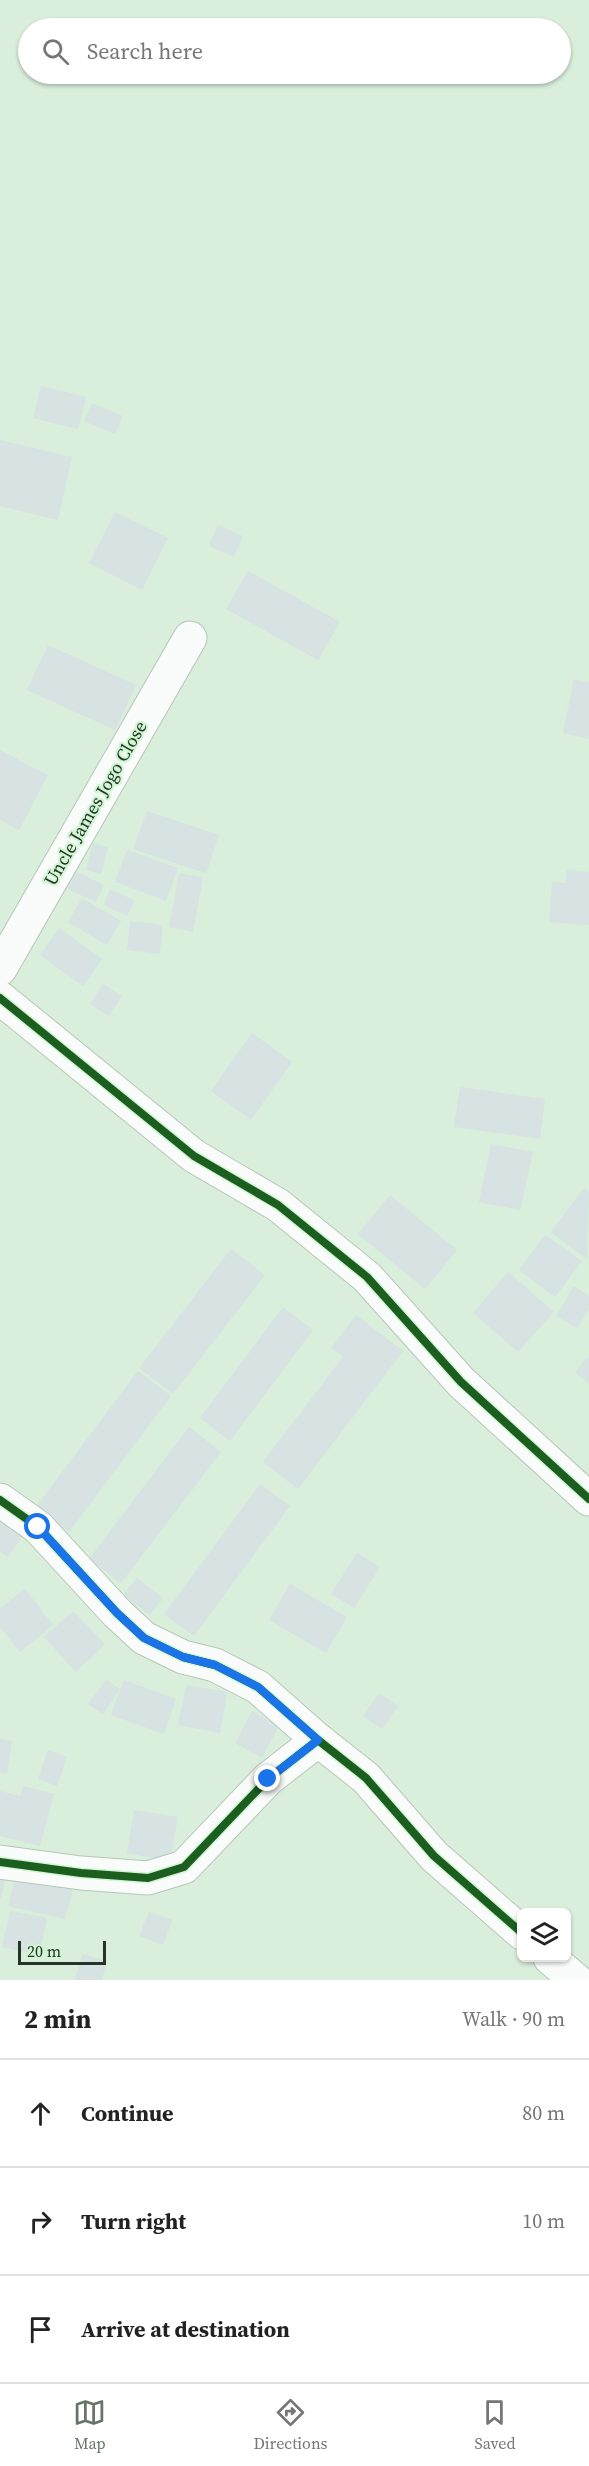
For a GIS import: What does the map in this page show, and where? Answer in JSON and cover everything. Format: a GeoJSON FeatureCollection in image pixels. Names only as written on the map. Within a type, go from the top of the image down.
{"type":"FeatureCollection","features":[{"type":"Feature","properties":{"kind":"street","name":"Uncle James Jogo Close"},"geometry":{"type":"LineString","coordinates":[[0,969],[190,638]]}},
{"type":"Feature","properties":{"kind":"street"},"geometry":{"type":"LineString","coordinates":[[0,998],[194,1156],[278,1205],[367,1277],[461,1382],[589,1499]]}},
{"type":"Feature","properties":{"kind":"street"},"geometry":{"type":"LineString","coordinates":[[0,1500],[38,1527],[117,1613],[144,1638],[183,1657],[215,1665],[258,1687],[318,1740],[366,1778],[434,1856],[517,1929]]}},
{"type":"Feature","properties":{"kind":"street"},"geometry":{"type":"LineString","coordinates":[[0,1862],[81,1873],[148,1878],[184,1867],[268,1779],[318,1740]]}},
{"type":"Feature","properties":{"kind":"street"},"geometry":{"type":"LineString","coordinates":[[555,1962],[576,1980]]}},
{"type":"Feature","properties":{"kind":"building"},"geometry":{"type":"Polygon","coordinates":[[[41,386],[86,397],[78,429],[33,418],[41,386]]]}},
{"type":"Feature","properties":{"kind":"building"},"geometry":{"type":"Polygon","coordinates":[[[92,403],[123,416],[115,434],[84,421],[92,403]]]}},
{"type":"Feature","properties":{"kind":"building"},"geometry":{"type":"Polygon","coordinates":[[[0,440],[72,457],[58,520],[0,506],[0,440]]]}},
{"type":"Feature","properties":{"kind":"building"},"geometry":{"type":"Polygon","coordinates":[[[115,512],[168,538],[142,590],[89,563],[115,512]]]}},
{"type":"Feature","properties":{"kind":"building"},"geometry":{"type":"Polygon","coordinates":[[[218,525],[243,536],[234,557],[209,546],[218,525]]]}},
{"type":"Feature","properties":{"kind":"building"},"geometry":{"type":"Polygon","coordinates":[[[248,571],[340,622],[318,660],[226,609],[248,571]]]}},
{"type":"Feature","properties":{"kind":"building"},"geometry":{"type":"Polygon","coordinates":[[[48,645],[136,685],[115,730],[27,690],[48,645]]]}},
{"type":"Feature","properties":{"kind":"building"},"geometry":{"type":"Polygon","coordinates":[[[574,679],[589,682],[589,739],[563,733],[574,679]]]}},
{"type":"Feature","properties":{"kind":"building"},"geometry":{"type":"Polygon","coordinates":[[[0,750],[48,775],[19,830],[0,820],[0,750]]]}},
{"type":"Feature","properties":{"kind":"building"},"geometry":{"type":"Polygon","coordinates":[[[147,811],[219,835],[206,873],[133,849],[147,811]]]}},
{"type":"Feature","properties":{"kind":"building"},"geometry":{"type":"Polygon","coordinates":[[[93,843],[108,848],[101,874],[86,870],[93,843]]]}},
{"type":"Feature","properties":{"kind":"building"},"geometry":{"type":"Polygon","coordinates":[[[127,850],[178,868],[166,901],[115,882],[127,850]]]}},
{"type":"Feature","properties":{"kind":"building"},"geometry":{"type":"Polygon","coordinates":[[[567,870],[589,872],[589,925],[549,922],[552,882],[566,883],[567,870]]]}},
{"type":"Feature","properties":{"kind":"building"},"geometry":{"type":"Polygon","coordinates":[[[75,871],[104,885],[96,902],[67,889],[75,871]]]}},
{"type":"Feature","properties":{"kind":"building"},"geometry":{"type":"Polygon","coordinates":[[[179,873],[203,877],[193,932],[169,927],[179,873]]]}},
{"type":"Feature","properties":{"kind":"building"},"geometry":{"type":"Polygon","coordinates":[[[110,889],[134,900],[127,916],[104,905],[110,889]]]}},
{"type":"Feature","properties":{"kind":"building"},"geometry":{"type":"Polygon","coordinates":[[[82,898],[121,921],[107,945],[68,922],[82,898]]]}},
{"type":"Feature","properties":{"kind":"building"},"geometry":{"type":"Polygon","coordinates":[[[130,921],[163,925],[160,954],[127,950],[130,921]]]}},
{"type":"Feature","properties":{"kind":"building"},"geometry":{"type":"Polygon","coordinates":[[[59,928],[102,959],[83,986],[40,955],[59,928]]]}},
{"type":"Feature","properties":{"kind":"building"},"geometry":{"type":"Polygon","coordinates":[[[103,984],[122,996],[109,1016],[90,1004],[103,984]]]}},
{"type":"Feature","properties":{"kind":"building"},"geometry":{"type":"Polygon","coordinates":[[[252,1033],[292,1062],[251,1120],[211,1091],[252,1033]]]}},
{"type":"Feature","properties":{"kind":"building"},"geometry":{"type":"Polygon","coordinates":[[[460,1087],[545,1099],[540,1139],[454,1127],[460,1087]]]}},
{"type":"Feature","properties":{"kind":"building"},"geometry":{"type":"Polygon","coordinates":[[[491,1144],[533,1152],[520,1210],[479,1202],[491,1144]]]}},
{"type":"Feature","properties":{"kind":"building"},"geometry":{"type":"Polygon","coordinates":[[[584,1188],[589,1192],[587,1259],[551,1232],[584,1188]]]}},
{"type":"Feature","properties":{"kind":"building"},"geometry":{"type":"Polygon","coordinates":[[[390,1195],[457,1250],[425,1289],[358,1234],[390,1195]]]}},
{"type":"Feature","properties":{"kind":"building"},"geometry":{"type":"Polygon","coordinates":[[[545,1235],[582,1261],[555,1297],[519,1270],[545,1235]]]}},
{"type":"Feature","properties":{"kind":"building"},"geometry":{"type":"Polygon","coordinates":[[[231,1249],[265,1275],[173,1394],[139,1368],[231,1249]]]}},
{"type":"Feature","properties":{"kind":"building"},"geometry":{"type":"Polygon","coordinates":[[[508,1272],[554,1312],[518,1352],[473,1313],[508,1272]]]}},
{"type":"Feature","properties":{"kind":"building"},"geometry":{"type":"Polygon","coordinates":[[[574,1286],[589,1296],[589,1309],[577,1328],[556,1316],[574,1286]]]}},
{"type":"Feature","properties":{"kind":"building"},"geometry":{"type":"Polygon","coordinates":[[[283,1307],[313,1330],[230,1441],[200,1418],[283,1307]]]}},
{"type":"Feature","properties":{"kind":"building"},"geometry":{"type":"Polygon","coordinates":[[[356,1315],[403,1351],[298,1489],[263,1462],[343,1357],[331,1348],[356,1315]]]}},
{"type":"Feature","properties":{"kind":"building"},"geometry":{"type":"Polygon","coordinates":[[[587,1357],[589,1358],[589,1383],[575,1373],[587,1357]]]}},
{"type":"Feature","properties":{"kind":"building"},"geometry":{"type":"Polygon","coordinates":[[[138,1371],[171,1396],[69,1532],[36,1507],[138,1371]]]}},
{"type":"Feature","properties":{"kind":"building"},"geometry":{"type":"Polygon","coordinates":[[[189,1427],[221,1452],[121,1583],[89,1559],[189,1427]]]}},
{"type":"Feature","properties":{"kind":"building"},"geometry":{"type":"Polygon","coordinates":[[[260,1484],[290,1506],[194,1636],[164,1614],[260,1484]]]}},
{"type":"Feature","properties":{"kind":"building"},"geometry":{"type":"Polygon","coordinates":[[[0,1513],[26,1531],[8,1557],[0,1551],[0,1513]]]}},
{"type":"Feature","properties":{"kind":"building"},"geometry":{"type":"Polygon","coordinates":[[[357,1553],[380,1567],[354,1608],[331,1594],[357,1553]]]}},
{"type":"Feature","properties":{"kind":"building"},"geometry":{"type":"Polygon","coordinates":[[[137,1578],[163,1598],[150,1615],[123,1595],[137,1578]]]}},
{"type":"Feature","properties":{"kind":"building"},"geometry":{"type":"Polygon","coordinates":[[[290,1584],[347,1617],[326,1653],[269,1620],[290,1584]]]}},
{"type":"Feature","properties":{"kind":"building"},"geometry":{"type":"Polygon","coordinates":[[[25,1589],[53,1625],[20,1652],[0,1627],[0,1608],[25,1589]]]}},
{"type":"Feature","properties":{"kind":"building"},"geometry":{"type":"Polygon","coordinates":[[[73,1611],[105,1644],[76,1672],[44,1637],[73,1611]]]}},
{"type":"Feature","properties":{"kind":"building"},"geometry":{"type":"Polygon","coordinates":[[[106,1680],[120,1689],[103,1714],[88,1704],[106,1680]]]}},
{"type":"Feature","properties":{"kind":"building"},"geometry":{"type":"Polygon","coordinates":[[[124,1680],[176,1699],[164,1734],[111,1715],[124,1680]]]}},
{"type":"Feature","properties":{"kind":"building"},"geometry":{"type":"Polygon","coordinates":[[[186,1685],[227,1692],[220,1733],[178,1725],[186,1685]]]}},
{"type":"Feature","properties":{"kind":"building"},"geometry":{"type":"Polygon","coordinates":[[[379,1693],[398,1706],[382,1729],[363,1716],[379,1693]]]}},
{"type":"Feature","properties":{"kind":"building"},"geometry":{"type":"Polygon","coordinates":[[[252,1711],[279,1726],[262,1758],[235,1743],[252,1711]]]}},
{"type":"Feature","properties":{"kind":"building"},"geometry":{"type":"Polygon","coordinates":[[[0,1739],[12,1741],[7,1774],[0,1773],[0,1739]]]}},
{"type":"Feature","properties":{"kind":"building"},"geometry":{"type":"Polygon","coordinates":[[[48,1750],[67,1757],[57,1786],[38,1779],[48,1750]]]}},
{"type":"Feature","properties":{"kind":"building"},"geometry":{"type":"Polygon","coordinates":[[[23,1786],[54,1794],[40,1846],[0,1836],[0,1791],[20,1796],[23,1786]]]}},
{"type":"Feature","properties":{"kind":"building"},"geometry":{"type":"Polygon","coordinates":[[[134,1810],[178,1817],[170,1861],[127,1853],[134,1810]]]}},
{"type":"Feature","properties":{"kind":"building"},"geometry":{"type":"Polygon","coordinates":[[[18,1867],[75,1881],[65,1919],[8,1906],[18,1867]]]}},
{"type":"Feature","properties":{"kind":"building"},"geometry":{"type":"Polygon","coordinates":[[[0,1875],[6,1877],[1,1898],[0,1898],[0,1875]]]}},
{"type":"Feature","properties":{"kind":"building"},"geometry":{"type":"Polygon","coordinates":[[[10,1911],[47,1918],[39,1955],[2,1947],[10,1911]]]}},
{"type":"Feature","properties":{"kind":"building"},"geometry":{"type":"Polygon","coordinates":[[[149,1912],[172,1920],[163,1945],[139,1936],[149,1912]]]}},
{"type":"Feature","properties":{"kind":"building"},"geometry":{"type":"Polygon","coordinates":[[[83,1954],[107,1961],[102,1980],[75,1980],[83,1954]]]}},
{"type":"Feature","properties":{"kind":"cycle path"},"geometry":{"type":"LineString","coordinates":[[0,998],[194,1156],[278,1205],[367,1277],[461,1382],[589,1499]]}},
{"type":"Feature","properties":{"kind":"cycle path"},"geometry":{"type":"LineString","coordinates":[[0,1500],[38,1527],[117,1613],[144,1638],[183,1657],[215,1665],[258,1687],[318,1740]]}},
{"type":"Feature","properties":{"kind":"cycle path"},"geometry":{"type":"LineString","coordinates":[[0,1862],[81,1873],[148,1878],[184,1867],[268,1779],[318,1740],[366,1778],[434,1856],[517,1929]]}},
{"type":"Feature","properties":{"kind":"route"},"geometry":{"type":"LineString","coordinates":[[38,1527],[117,1613],[144,1638],[183,1657],[215,1665],[258,1687],[318,1740],[268,1779]]}}]}
